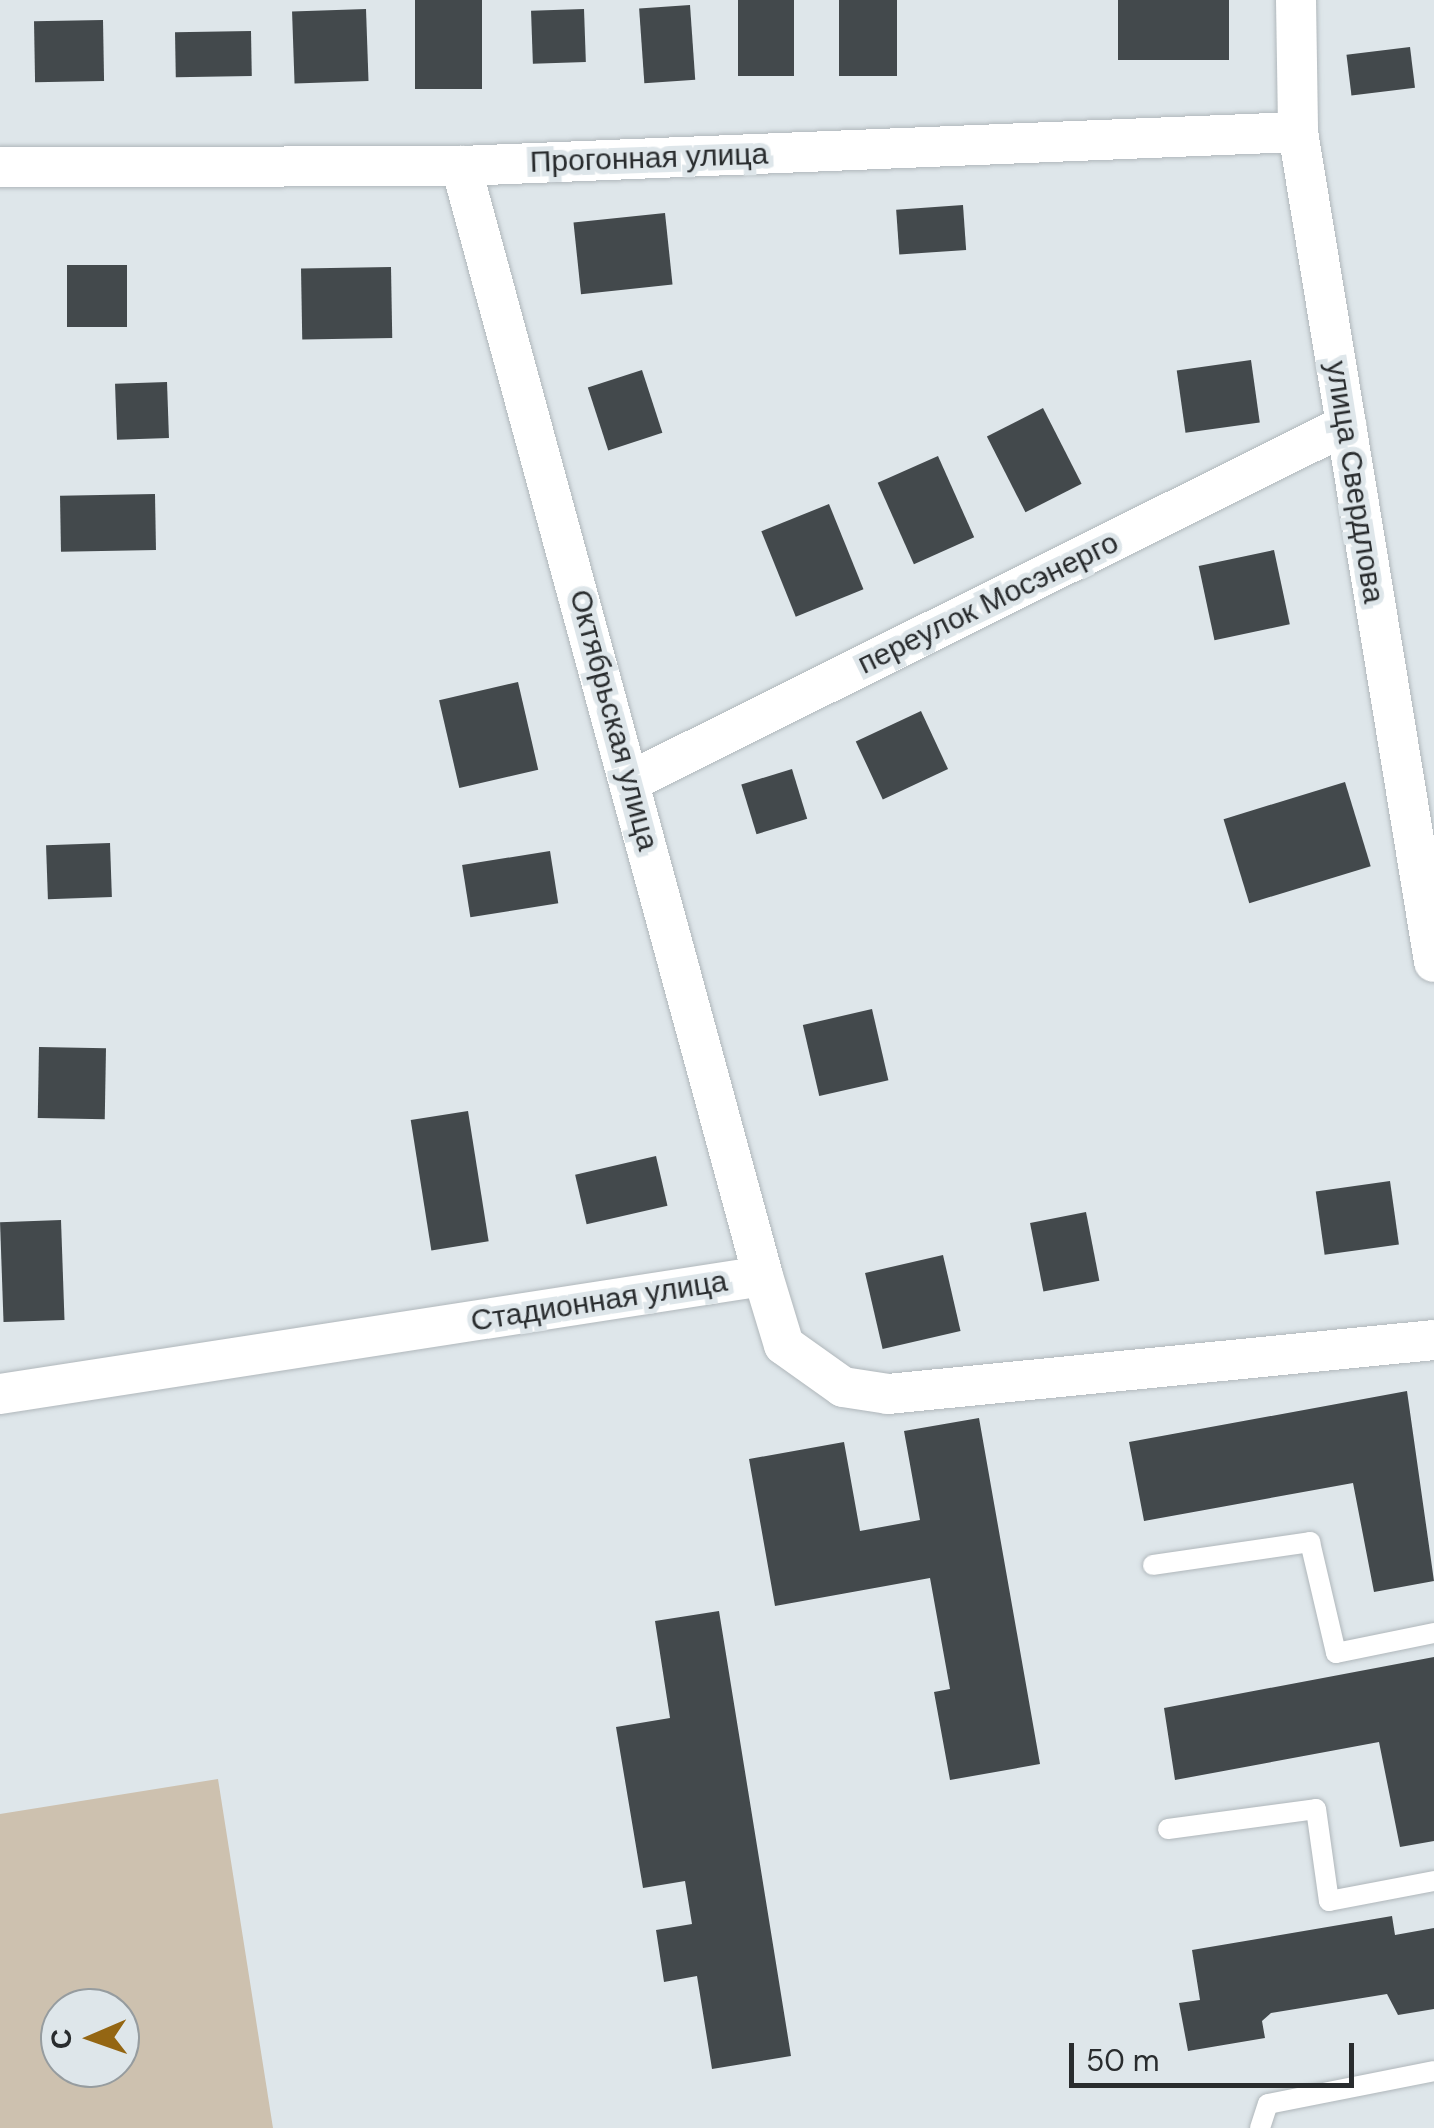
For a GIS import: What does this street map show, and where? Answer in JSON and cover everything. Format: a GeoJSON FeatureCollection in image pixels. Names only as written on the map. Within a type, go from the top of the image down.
{"type":"FeatureCollection","features":[{"type":"Feature","properties":{"kind":"street","name":"улица Свердлова"},"geometry":{"type":"LineString","coordinates":[[1296,0],[1298,132],[1434,962]]}},
{"type":"Feature","properties":{"kind":"street","name":"Прогонная улица"},"geometry":{"type":"LineString","coordinates":[[0,167],[461,166],[1298,132]]}},
{"type":"Feature","properties":{"kind":"street","name":"Октябрьская улица"},"geometry":{"type":"LineString","coordinates":[[461,166],[763,1276]]}},
{"type":"Feature","properties":{"kind":"street","name":"переулок Мосэнерго"},"geometry":{"type":"LineString","coordinates":[[630,781],[1346,425]]}},
{"type":"Feature","properties":{"kind":"street","name":"Стадионная улица"},"geometry":{"type":"LineString","coordinates":[[0,1394],[763,1276],[784,1345],[842,1388],[888,1394],[1434,1340]]}},
{"type":"Feature","properties":{"kind":"lane"},"geometry":{"type":"LineString","coordinates":[[1154,1565],[1310,1542],[1336,1654],[1434,1634]]}},
{"type":"Feature","properties":{"kind":"lane"},"geometry":{"type":"LineString","coordinates":[[1168,1829],[1316,1809],[1329,1901],[1434,1882]]}},
{"type":"Feature","properties":{"kind":"lane"},"geometry":{"type":"LineString","coordinates":[[1260,2128],[1268,2104],[1434,2070]]}},
{"type":"Feature","properties":{"kind":"shaded area"},"geometry":{"type":"Polygon","coordinates":[[[218,1779],[273,2128],[0,2128],[0,1814],[218,1779]]]}},
{"type":"Feature","properties":{"kind":"building"},"geometry":{"type":"Polygon","coordinates":[[[415,0],[482,0],[482,89],[415,89],[415,0]]]}},
{"type":"Feature","properties":{"kind":"building"},"geometry":{"type":"Polygon","coordinates":[[[738,0],[794,0],[794,76],[738,76],[738,0]]]}},
{"type":"Feature","properties":{"kind":"building"},"geometry":{"type":"Polygon","coordinates":[[[839,0],[897,0],[897,76],[839,76],[839,0]]]}},
{"type":"Feature","properties":{"kind":"building"},"geometry":{"type":"Polygon","coordinates":[[[1118,0],[1229,0],[1229,60],[1118,60],[1118,0]]]}},
{"type":"Feature","properties":{"kind":"building"},"geometry":{"type":"Polygon","coordinates":[[[690,5],[695,80],[644,83],[639,9],[690,5]]]}},
{"type":"Feature","properties":{"kind":"building"},"geometry":{"type":"Polygon","coordinates":[[[366,9],[369,81],[295,84],[292,12],[366,9]]]}},
{"type":"Feature","properties":{"kind":"building"},"geometry":{"type":"Polygon","coordinates":[[[584,9],[586,62],[533,64],[531,11],[584,9]]]}},
{"type":"Feature","properties":{"kind":"building"},"geometry":{"type":"Polygon","coordinates":[[[103,20],[104,81],[35,82],[34,21],[103,20]]]}},
{"type":"Feature","properties":{"kind":"building"},"geometry":{"type":"Polygon","coordinates":[[[251,31],[252,76],[176,77],[175,32],[251,31]]]}},
{"type":"Feature","properties":{"kind":"building"},"geometry":{"type":"Polygon","coordinates":[[[1410,47],[1415,88],[1351,95],[1346,55],[1410,47]]]}},
{"type":"Feature","properties":{"kind":"building"},"geometry":{"type":"Polygon","coordinates":[[[963,205],[966,250],[899,255],[896,210],[963,205]]]}},
{"type":"Feature","properties":{"kind":"building"},"geometry":{"type":"Polygon","coordinates":[[[665,213],[673,285],[581,294],[574,223],[665,213]]]}},
{"type":"Feature","properties":{"kind":"building"},"geometry":{"type":"Polygon","coordinates":[[[67,265],[127,265],[127,327],[67,327],[67,265]]]}},
{"type":"Feature","properties":{"kind":"building"},"geometry":{"type":"Polygon","coordinates":[[[391,267],[392,338],[302,340],[301,269],[391,267]]]}},
{"type":"Feature","properties":{"kind":"building"},"geometry":{"type":"Polygon","coordinates":[[[1251,360],[1260,422],[1185,433],[1177,370],[1251,360]]]}},
{"type":"Feature","properties":{"kind":"building"},"geometry":{"type":"Polygon","coordinates":[[[642,370],[662,433],[608,450],[588,388],[642,370]]]}},
{"type":"Feature","properties":{"kind":"building"},"geometry":{"type":"Polygon","coordinates":[[[167,382],[169,438],[117,440],[115,384],[167,382]]]}},
{"type":"Feature","properties":{"kind":"building"},"geometry":{"type":"Polygon","coordinates":[[[1043,408],[1082,484],[1025,512],[987,437],[1043,408]]]}},
{"type":"Feature","properties":{"kind":"building"},"geometry":{"type":"Polygon","coordinates":[[[938,456],[974,537],[914,564],[878,483],[938,456]]]}},
{"type":"Feature","properties":{"kind":"building"},"geometry":{"type":"Polygon","coordinates":[[[155,494],[156,550],[61,552],[60,496],[155,494]]]}},
{"type":"Feature","properties":{"kind":"building"},"geometry":{"type":"Polygon","coordinates":[[[829,504],[863,589],[796,617],[761,531],[829,504]]]}},
{"type":"Feature","properties":{"kind":"building"},"geometry":{"type":"Polygon","coordinates":[[[1274,550],[1290,624],[1214,640],[1199,566],[1274,550]]]}},
{"type":"Feature","properties":{"kind":"building"},"geometry":{"type":"Polygon","coordinates":[[[518,682],[538,770],[459,788],[439,700],[518,682]]]}},
{"type":"Feature","properties":{"kind":"building"},"geometry":{"type":"Polygon","coordinates":[[[921,711],[948,769],[883,799],[856,741],[921,711]]]}},
{"type":"Feature","properties":{"kind":"building"},"geometry":{"type":"Polygon","coordinates":[[[792,769],[807,819],[757,834],[741,784],[792,769]]]}},
{"type":"Feature","properties":{"kind":"building"},"geometry":{"type":"Polygon","coordinates":[[[1345,782],[1371,866],[1249,903],[1224,819],[1345,782]]]}},
{"type":"Feature","properties":{"kind":"building"},"geometry":{"type":"Polygon","coordinates":[[[110,843],[112,897],[48,899],[46,845],[110,843]]]}},
{"type":"Feature","properties":{"kind":"building"},"geometry":{"type":"Polygon","coordinates":[[[550,851],[558,903],[470,917],[462,865],[550,851]]]}},
{"type":"Feature","properties":{"kind":"building"},"geometry":{"type":"Polygon","coordinates":[[[872,1009],[888,1080],[819,1096],[803,1025],[872,1009]]]}},
{"type":"Feature","properties":{"kind":"building"},"geometry":{"type":"Polygon","coordinates":[[[39,1047],[106,1048],[105,1119],[38,1118],[39,1047]]]}},
{"type":"Feature","properties":{"kind":"building"},"geometry":{"type":"Polygon","coordinates":[[[468,1111],[489,1241],[431,1250],[411,1120],[468,1111]]]}},
{"type":"Feature","properties":{"kind":"building"},"geometry":{"type":"Polygon","coordinates":[[[656,1156],[667,1206],[587,1224],[575,1175],[656,1156]]]}},
{"type":"Feature","properties":{"kind":"building"},"geometry":{"type":"Polygon","coordinates":[[[1390,1181],[1399,1244],[1325,1255],[1316,1191],[1390,1181]]]}},
{"type":"Feature","properties":{"kind":"building"},"geometry":{"type":"Polygon","coordinates":[[[1086,1212],[1099,1281],[1043,1292],[1030,1223],[1086,1212]]]}},
{"type":"Feature","properties":{"kind":"building"},"geometry":{"type":"Polygon","coordinates":[[[61,1220],[64,1320],[4,1322],[0,1222],[61,1220]]]}},
{"type":"Feature","properties":{"kind":"building"},"geometry":{"type":"Polygon","coordinates":[[[943,1255],[961,1331],[883,1349],[865,1273],[943,1255]]]}},
{"type":"Feature","properties":{"kind":"building"},"geometry":{"type":"Polygon","coordinates":[[[1407,1391],[1434,1581],[1374,1592],[1353,1483],[1144,1521],[1129,1442],[1407,1391]]]}},
{"type":"Feature","properties":{"kind":"building"},"geometry":{"type":"Polygon","coordinates":[[[979,1418],[1040,1764],[950,1780],[934,1692],[950,1689],[930,1578],[775,1606],[749,1459],[844,1442],[860,1531],[920,1520],[904,1431],[979,1418]]]}},
{"type":"Feature","properties":{"kind":"building"},"geometry":{"type":"Polygon","coordinates":[[[719,1611],[791,2056],[712,2069],[697,1976],[664,1982],[656,1930],[692,1924],[685,1881],[643,1888],[616,1727],[670,1718],[655,1621],[719,1611]]]}},
{"type":"Feature","properties":{"kind":"building"},"geometry":{"type":"Polygon","coordinates":[[[1434,1657],[1434,1841],[1400,1847],[1379,1742],[1175,1780],[1164,1708],[1434,1657]]]}},
{"type":"Feature","properties":{"kind":"building"},"geometry":{"type":"Polygon","coordinates":[[[1392,1916],[1395,1935],[1434,1928],[1434,2009],[1398,2015],[1387,1994],[1271,2013],[1262,2021],[1265,2038],[1188,2051],[1179,2003],[1200,2000],[1192,1950],[1392,1916]]]}}]}
